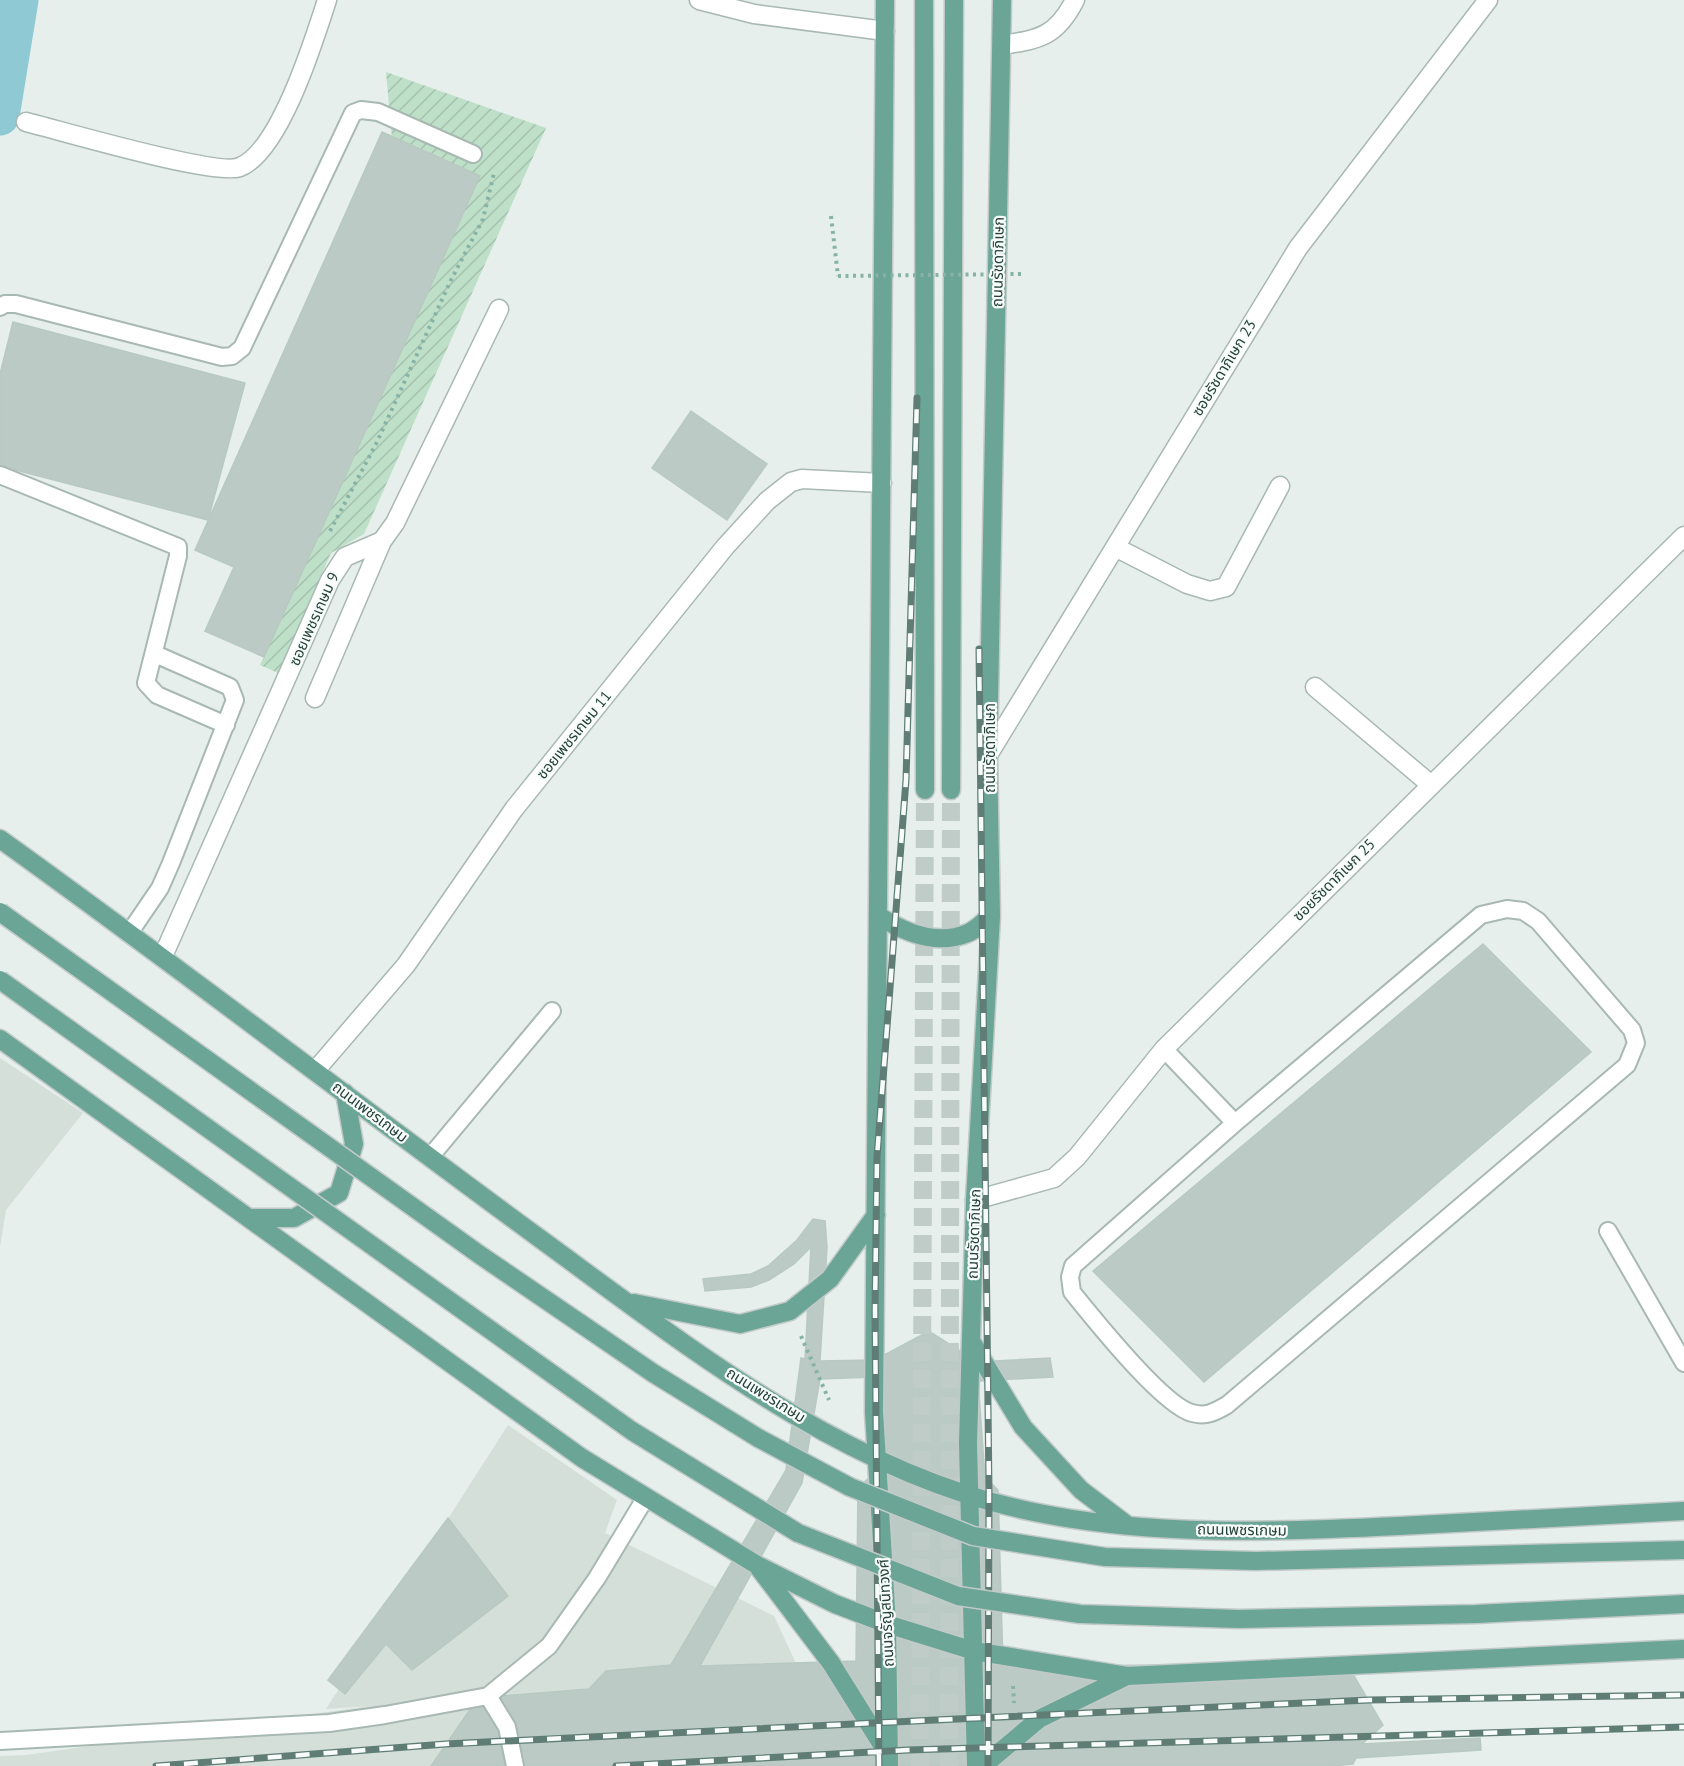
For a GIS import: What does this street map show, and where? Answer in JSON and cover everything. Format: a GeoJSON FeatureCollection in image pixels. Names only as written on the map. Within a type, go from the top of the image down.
{"type":"FeatureCollection","features":[{"type":"Feature","properties":{"kind":"main road"},"geometry":{"type":"LineString","coordinates":[[878,1461],[874,1412],[885,0]]}},
{"type":"Feature","properties":{"kind":"main road"},"geometry":{"type":"LineString","coordinates":[[924,0],[925,790]]}},
{"type":"Feature","properties":{"kind":"main road"},"geometry":{"type":"LineString","coordinates":[[951,790],[954,0]]}},
{"type":"Feature","properties":{"kind":"main road","name":"ถนนรัชดาภิเษก"},"geometry":{"type":"LineString","coordinates":[[969,1496],[975,1200],[991,916],[988,755],[1002,0]]}},
{"type":"Feature","properties":{"kind":"main road","name":"ถนนเพชรเกษม"},"geometry":{"type":"LineString","coordinates":[[0,839],[163,956],[626,1301],[745,1383],[878,1461],[969,1496],[1028,1511],[1129,1526],[1270,1532],[1684,1511]]}},
{"type":"Feature","properties":{"kind":"main road","name":"ถนนเพชรเกษม"},"geometry":{"type":"LineString","coordinates":[[0,912],[480,1255],[653,1373],[759,1439],[850,1487],[973,1536],[1105,1557],[1256,1562],[1684,1550]]}},
{"type":"Feature","properties":{"kind":"main road"},"geometry":{"type":"LineString","coordinates":[[879,916],[902,931],[936,939],[968,933],[991,916]]}},
{"type":"Feature","properties":{"kind":"main road"},"geometry":{"type":"LineString","coordinates":[[0,980],[632,1431],[798,1533],[958,1596],[1080,1614],[1239,1619],[1476,1614],[1684,1604]]}},
{"type":"Feature","properties":{"kind":"main road"},"geometry":{"type":"LineString","coordinates":[[0,1039],[582,1458],[757,1565],[835,1604],[887,1623],[974,1651],[1127,1677],[1684,1649]]}},
{"type":"Feature","properties":{"kind":"main road"},"geometry":{"type":"LineString","coordinates":[[249,1218],[294,1218],[339,1193],[354,1144],[345,1093]]}},
{"type":"Feature","properties":{"kind":"main road"},"geometry":{"type":"LineString","coordinates":[[626,1301],[740,1324],[790,1311],[830,1279],[876,1215]]}},
{"type":"Feature","properties":{"kind":"main road"},"geometry":{"type":"LineString","coordinates":[[971,1341],[1023,1427],[1081,1490],[1129,1526]]}},
{"type":"Feature","properties":{"kind":"main road","name":"ถนนจรัญสนิทวงศ์"},"geometry":{"type":"LineString","coordinates":[[878,1461],[887,1623],[889,1761]]}},
{"type":"Feature","properties":{"kind":"main road"},"geometry":{"type":"LineString","coordinates":[[969,1496],[976,1766]]}},
{"type":"Feature","properties":{"kind":"main road"},"geometry":{"type":"LineString","coordinates":[[757,1565],[831,1663],[889,1761]]}},
{"type":"Feature","properties":{"kind":"main road"},"geometry":{"type":"LineString","coordinates":[[983,1766],[1039,1719],[1127,1677]]}},
{"type":"Feature","properties":{"kind":"street"},"geometry":{"type":"LineString","coordinates":[[26,122],[187,163],[238,168],[255,157],[273,135],[311,49],[327,0]]}},
{"type":"Feature","properties":{"kind":"street"},"geometry":{"type":"LineString","coordinates":[[699,0],[754,14],[885,31]]}},
{"type":"Feature","properties":{"kind":"street"},"geometry":{"type":"LineString","coordinates":[[1002,45],[1042,38],[1054,28],[1075,0]]}},
{"type":"Feature","properties":{"kind":"street","name":"ซอยรัชดาภิเษก 23"},"geometry":{"type":"LineString","coordinates":[[988,755],[1298,248],[1488,0]]}},
{"type":"Feature","properties":{"kind":"street"},"geometry":{"type":"LineString","coordinates":[[315,698],[382,541],[395,523],[499,309]]}},
{"type":"Feature","properties":{"kind":"street","name":"ซอยเพชรเกษม 11"},"geometry":{"type":"LineString","coordinates":[[315,1071],[406,964],[514,809],[725,547],[767,501],[791,482],[802,478],[882,483]]}},
{"type":"Feature","properties":{"kind":"street"},"geometry":{"type":"LineString","coordinates":[[1115,547],[1187,584],[1210,591],[1226,587],[1280,486]]}},
{"type":"Feature","properties":{"kind":"street","name":"ซอยรัชดาภิเษก 25"},"geometry":{"type":"LineString","coordinates":[[975,1200],[1054,1178],[1077,1157],[1164,1049],[1430,784],[1684,536]]}},
{"type":"Feature","properties":{"kind":"street","name":"ซอยเพชรเกษม 9"},"geometry":{"type":"LineString","coordinates":[[163,956],[330,580],[345,557],[382,541]]}},
{"type":"Feature","properties":{"kind":"street"},"geometry":{"type":"LineString","coordinates":[[1315,687],[1430,784]]}},
{"type":"Feature","properties":{"kind":"lane"},"geometry":{"type":"LineString","coordinates":[[0,307],[15,304],[222,357],[232,356],[242,348],[353,113],[361,110],[374,111],[473,154]]}},
{"type":"Feature","properties":{"kind":"lane"},"geometry":{"type":"LineString","coordinates":[[0,475],[178,547],[178,556],[155,654],[146,681],[152,691],[226,725]]}},
{"type":"Feature","properties":{"kind":"lane"},"geometry":{"type":"LineString","coordinates":[[130,932],[156,895],[171,863],[235,700],[230,687],[155,654]]}},
{"type":"Feature","properties":{"kind":"lane"},"geometry":{"type":"LineString","coordinates":[[1497,910],[1523,911],[1533,917],[1636,1037],[1634,1050],[1623,1070],[1227,1405],[1213,1413],[1194,1414],[1183,1410],[1160,1391],[1072,1292],[1070,1277],[1076,1263],[1235,1123],[1481,915],[1497,910]]}},
{"type":"Feature","properties":{"kind":"lane"},"geometry":{"type":"LineString","coordinates":[[430,1157],[552,1011]]}},
{"type":"Feature","properties":{"kind":"lane"},"geometry":{"type":"LineString","coordinates":[[1164,1049],[1235,1123]]}},
{"type":"Feature","properties":{"kind":"lane"},"geometry":{"type":"LineString","coordinates":[[1608,1231],[1684,1361]]}},
{"type":"Feature","properties":{"kind":"lane"},"geometry":{"type":"LineString","coordinates":[[0,1740],[329,1723],[488,1696],[549,1646],[597,1578],[645,1497]]}},
{"type":"Feature","properties":{"kind":"lane"},"geometry":{"type":"LineString","coordinates":[[488,1696],[507,1727],[515,1766]]}},
{"type":"Feature","properties":{"kind":"path"},"geometry":{"type":"LineString","coordinates":[[325,542],[377,442],[451,280],[483,219],[496,166],[473,154]]}},
{"type":"Feature","properties":{"kind":"path"},"geometry":{"type":"LineString","coordinates":[[831,216],[838,276],[1021,274]]}},
{"type":"Feature","properties":{"kind":"path"},"geometry":{"type":"LineString","coordinates":[[800,1333],[829,1398],[829,1404]]}},
{"type":"Feature","properties":{"kind":"shaded area"},"geometry":{"type":"Polygon","coordinates":[[[0,1058],[83,1113],[6,1210],[0,1247],[0,1058]]]}},
{"type":"Feature","properties":{"kind":"shaded area"},"geometry":{"type":"Polygon","coordinates":[[[508,1425],[617,1500],[605,1533],[774,1616],[819,1713],[809,1766],[0,1766],[0,1756],[26,1755],[369,1706],[326,1709],[508,1425]]]}},
{"type":"Feature","properties":{"kind":"green space"},"geometry":{"type":"Polygon","coordinates":[[[386,72],[546,128],[364,534],[331,553],[278,673],[260,665],[466,187],[393,150],[386,72]]]}},
{"type":"Feature","properties":{"kind":"building"},"geometry":{"type":"Polygon","coordinates":[[[382,132],[480,176],[264,657],[205,631],[234,567],[195,550],[382,132]]]}},
{"type":"Feature","properties":{"kind":"building"},"geometry":{"type":"Polygon","coordinates":[[[13,322],[245,383],[208,520],[0,466],[0,374],[13,322]]]}},
{"type":"Feature","properties":{"kind":"building"},"geometry":{"type":"Polygon","coordinates":[[[691,411],[767,464],[727,520],[652,468],[691,411]]]}},
{"type":"Feature","properties":{"kind":"building"},"geometry":{"type":"Polygon","coordinates":[[[1483,944],[1591,1052],[1204,1382],[1093,1271],[1483,944]]]}},
{"type":"Feature","properties":{"kind":"building"},"geometry":{"type":"Polygon","coordinates":[[[813,1219],[825,1221],[827,1247],[820,1361],[875,1360],[929,1331],[977,1362],[1050,1358],[1053,1377],[978,1381],[985,1477],[998,1490],[1003,1666],[1347,1664],[1383,1725],[1362,1744],[1480,1738],[1481,1750],[1356,1758],[1353,1764],[1332,1766],[431,1766],[478,1698],[589,1689],[606,1671],[671,1665],[786,1470],[801,1358],[805,1359],[811,1247],[794,1264],[769,1280],[751,1287],[705,1291],[703,1279],[751,1274],[768,1266],[797,1240],[813,1219]],[[876,1377],[820,1379],[802,1483],[700,1666],[856,1661],[858,1487],[874,1474],[876,1377]]]}},
{"type":"Feature","properties":{"kind":"building"},"geometry":{"type":"Polygon","coordinates":[[[448,1518],[508,1596],[412,1670],[386,1644],[345,1694],[328,1680],[448,1518]]]}},
{"type":"Feature","properties":{"kind":"waterway"},"geometry":{"type":"LineString","coordinates":[[0,116],[19,0]]}},
{"type":"Feature","properties":{"kind":"tunnel"},"geometry":{"type":"LineString","coordinates":[[920,1766],[925,790]]}},
{"type":"Feature","properties":{"kind":"tunnel"},"geometry":{"type":"LineString","coordinates":[[949,1766],[951,790]]}},
{"type":"Feature","properties":{"kind":"railway"},"geometry":{"type":"LineString","coordinates":[[879,1766],[875,1310],[877,1157],[906,780],[917,398]]}},
{"type":"Feature","properties":{"kind":"railway"},"geometry":{"type":"LineString","coordinates":[[979,649],[989,1491],[988,1766]]}},
{"type":"Feature","properties":{"kind":"railway"},"geometry":{"type":"LineString","coordinates":[[156,1766],[446,1744],[935,1720],[1369,1700],[1684,1695]]}},
{"type":"Feature","properties":{"kind":"railway"},"geometry":{"type":"LineString","coordinates":[[616,1766],[908,1750],[1684,1727]]}}]}
